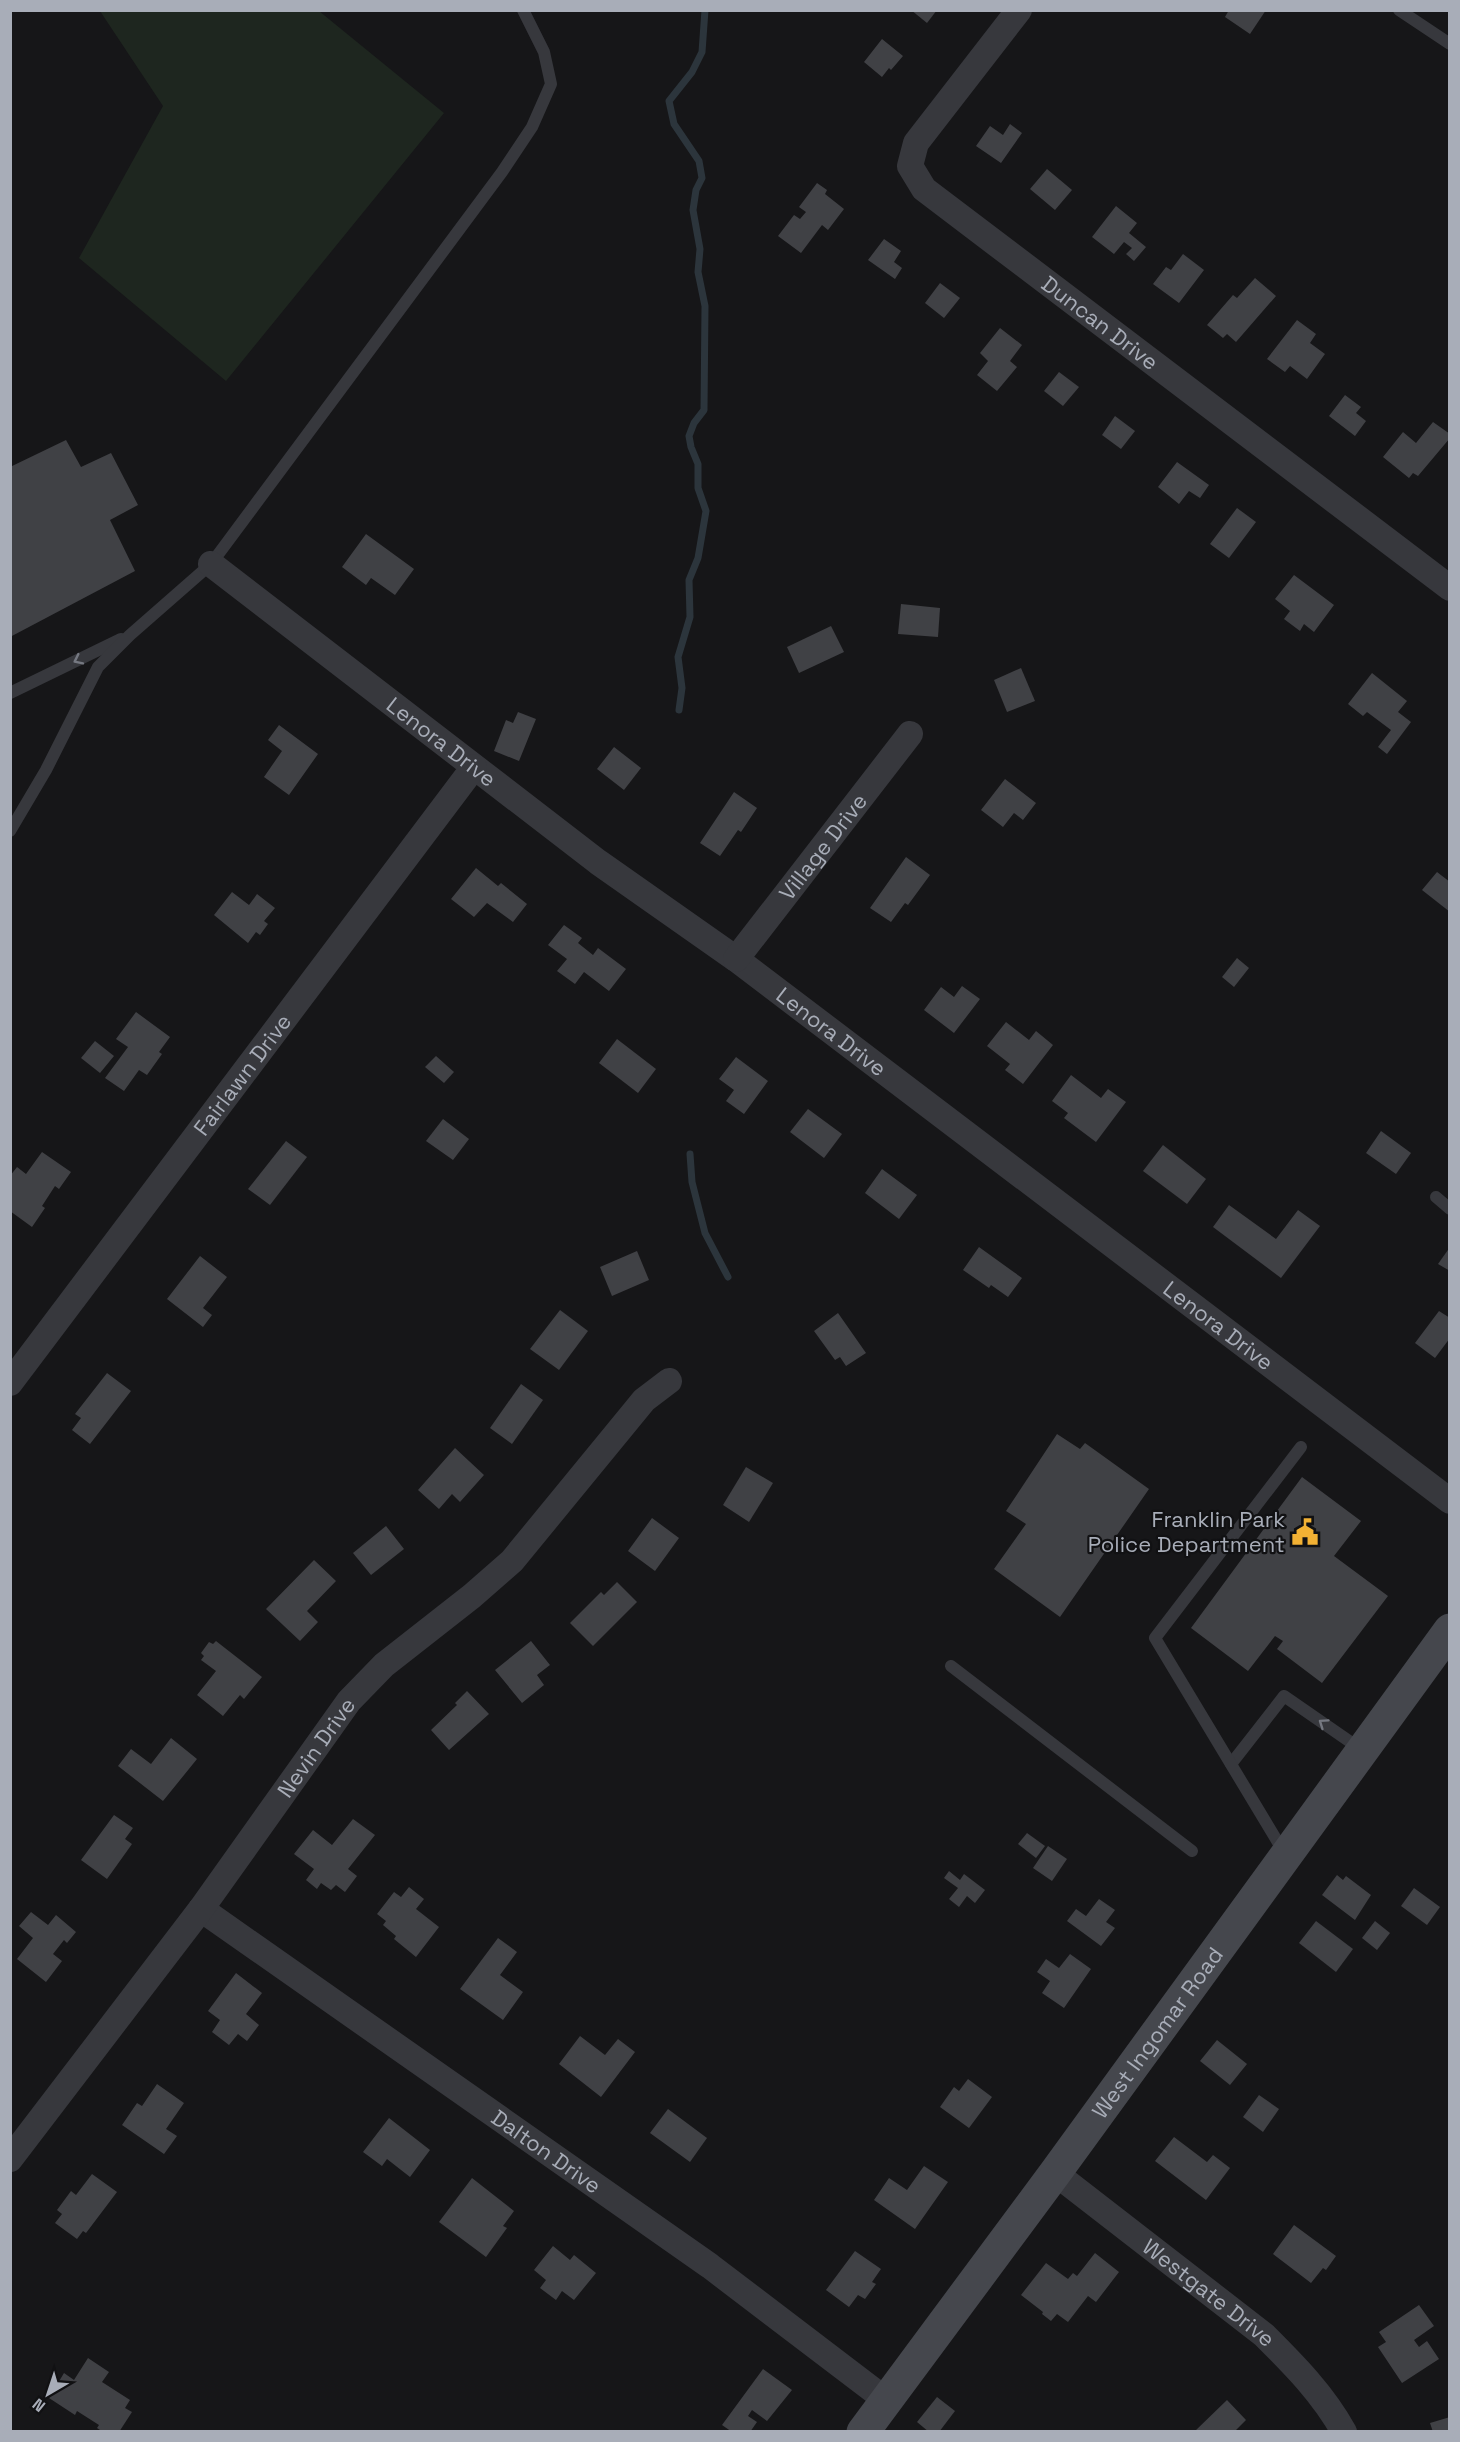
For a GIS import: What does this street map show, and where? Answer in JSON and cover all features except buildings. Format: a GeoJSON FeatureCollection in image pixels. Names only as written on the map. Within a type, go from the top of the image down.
{"type":"FeatureCollection","features":[{"type":"Feature","properties":{"kind":"street","name":"Duncan Drive"},"geometry":{"type":"LineString","coordinates":[[1019,10],[916,143],[910,166],[924,189],[1449,588]]}},
{"type":"Feature","properties":{"kind":"street","name":"Lenora Drive"},"geometry":{"type":"LineString","coordinates":[[211,564],[598,862],[736,959],[1449,1500]]}},
{"type":"Feature","properties":{"kind":"street","name":"Village Drive"},"geometry":{"type":"LineString","coordinates":[[736,959],[910,734]]}},
{"type":"Feature","properties":{"kind":"street","name":"Fairlawn Drive"},"geometry":{"type":"LineString","coordinates":[[10,1383],[474,767]]}},
{"type":"Feature","properties":{"kind":"street","name":"Nevin Drive"},"geometry":{"type":"LineString","coordinates":[[10,2159],[201,1909],[349,1701],[384,1665],[472,1596],[512,1561],[644,1400],[669,1381]]}},
{"type":"Feature","properties":{"kind":"street","name":"West Ingomar Road"},"geometry":{"type":"LineString","coordinates":[[863,2432],[1055,2173],[1449,1630]]}},
{"type":"Feature","properties":{"kind":"street","name":"Dalton Drive"},"geometry":{"type":"LineString","coordinates":[[201,1909],[710,2266],[886,2400]]}},
{"type":"Feature","properties":{"kind":"street","name":"Westgate Drive"},"geometry":{"type":"LineString","coordinates":[[1055,2173],[1264,2336],[1295,2365],[1322,2397],[1344,2432]]}},
{"type":"Feature","properties":{"kind":"lane"},"geometry":{"type":"LineString","coordinates":[[10,831],[46,770],[98,667],[130,635],[211,564],[488,191],[532,127],[550,84],[544,52],[523,10]]}},
{"type":"Feature","properties":{"kind":"lane"},"geometry":{"type":"LineString","coordinates":[[1399,10],[1449,44]]}},
{"type":"Feature","properties":{"kind":"lane"},"geometry":{"type":"LineString","coordinates":[[10,693],[130,635]]}},
{"type":"Feature","properties":{"kind":"lane"},"geometry":{"type":"LineString","coordinates":[[1436,1197],[1449,1209]]}},
{"type":"Feature","properties":{"kind":"lane"},"geometry":{"type":"LineString","coordinates":[[1286,1856],[1155,1638],[1301,1447]]}},
{"type":"Feature","properties":{"kind":"lane"},"geometry":{"type":"LineString","coordinates":[[951,1666],[1192,1851]]}},
{"type":"Feature","properties":{"kind":"lane"},"geometry":{"type":"LineString","coordinates":[[1231,1764],[1284,1696],[1362,1750]]}},
{"type":"Feature","properties":{"kind":"shaded area"},"geometry":{"type":"Polygon","coordinates":[[[100,11],[319,11],[444,113],[226,381],[79,258],[163,106],[100,11]]]}},
{"type":"Feature","properties":{"kind":"waterway"},"geometry":{"type":"LineString","coordinates":[[679,710],[682,688],[678,657],[690,617],[689,580],[698,558],[706,511],[698,488],[698,464],[689,436],[694,423],[704,410],[705,306],[698,272],[700,249],[693,210],[696,190],[702,178],[699,161],[674,124],[669,101],[692,72],[702,52],[705,10]]}},
{"type":"Feature","properties":{"kind":"waterway"},"geometry":{"type":"LineString","coordinates":[[690,1154],[692,1182],[705,1233],[728,1277]]}},
{"type":"Feature","properties":{"kind":"place","name":"Franklin Park Police Department"},"geometry":{"type":"Point","coordinates":[1305,1532]}}]}
